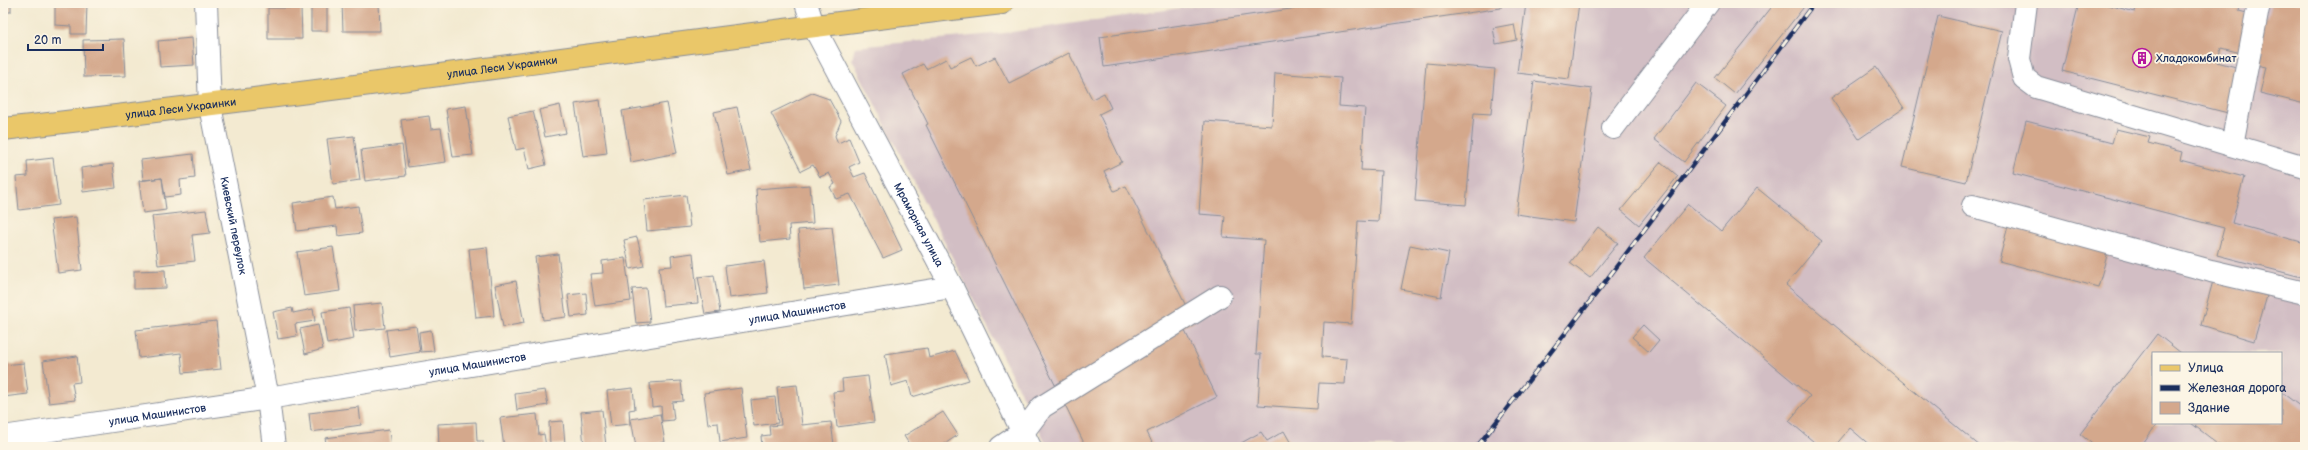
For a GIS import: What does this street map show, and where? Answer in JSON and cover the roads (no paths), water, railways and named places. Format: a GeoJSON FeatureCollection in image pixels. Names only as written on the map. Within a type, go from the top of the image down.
{"type":"FeatureCollection","features":[{"type":"Feature","properties":{"kind":"main road","name":"улица Леси Украинки"},"geometry":{"type":"LineString","coordinates":[[3,129],[210,106],[812,25],[1002,3]]}},
{"type":"Feature","properties":{"kind":"street","name":"Киевский переулок"},"geometry":{"type":"LineString","coordinates":[[206,3],[210,106],[268,398],[274,447]]}},
{"type":"Feature","properties":{"kind":"street","name":"Мраморная улица"},"geometry":{"type":"LineString","coordinates":[[806,3],[812,25],[952,287],[1026,440]]}},
{"type":"Feature","properties":{"kind":"street"},"geometry":{"type":"LineString","coordinates":[[1613,128],[1708,3]]}},
{"type":"Feature","properties":{"kind":"street"},"geometry":{"type":"LineString","coordinates":[[2026,3],[2019,58],[2024,78],[2036,87],[2305,167]]}},
{"type":"Feature","properties":{"kind":"street"},"geometry":{"type":"LineString","coordinates":[[2232,145],[2259,3]]}},
{"type":"Feature","properties":{"kind":"street"},"geometry":{"type":"LineString","coordinates":[[1973,206],[2211,271],[2305,294]]}},
{"type":"Feature","properties":{"kind":"street","name":"улица Машинистов"},"geometry":{"type":"LineString","coordinates":[[3,437],[268,398],[952,287]]}},
{"type":"Feature","properties":{"kind":"street"},"geometry":{"type":"LineString","coordinates":[[1001,447],[1026,440],[1042,407],[1220,296]]}},
{"type":"Feature","properties":{"kind":"railway"},"geometry":{"type":"LineString","coordinates":[[1477,447],[1602,286],[1814,3]]}},
{"type":"Feature","properties":{"kind":"place","name":"Хладокомбинат"},"geometry":{"type":"Point","coordinates":[2142,58]}}]}
